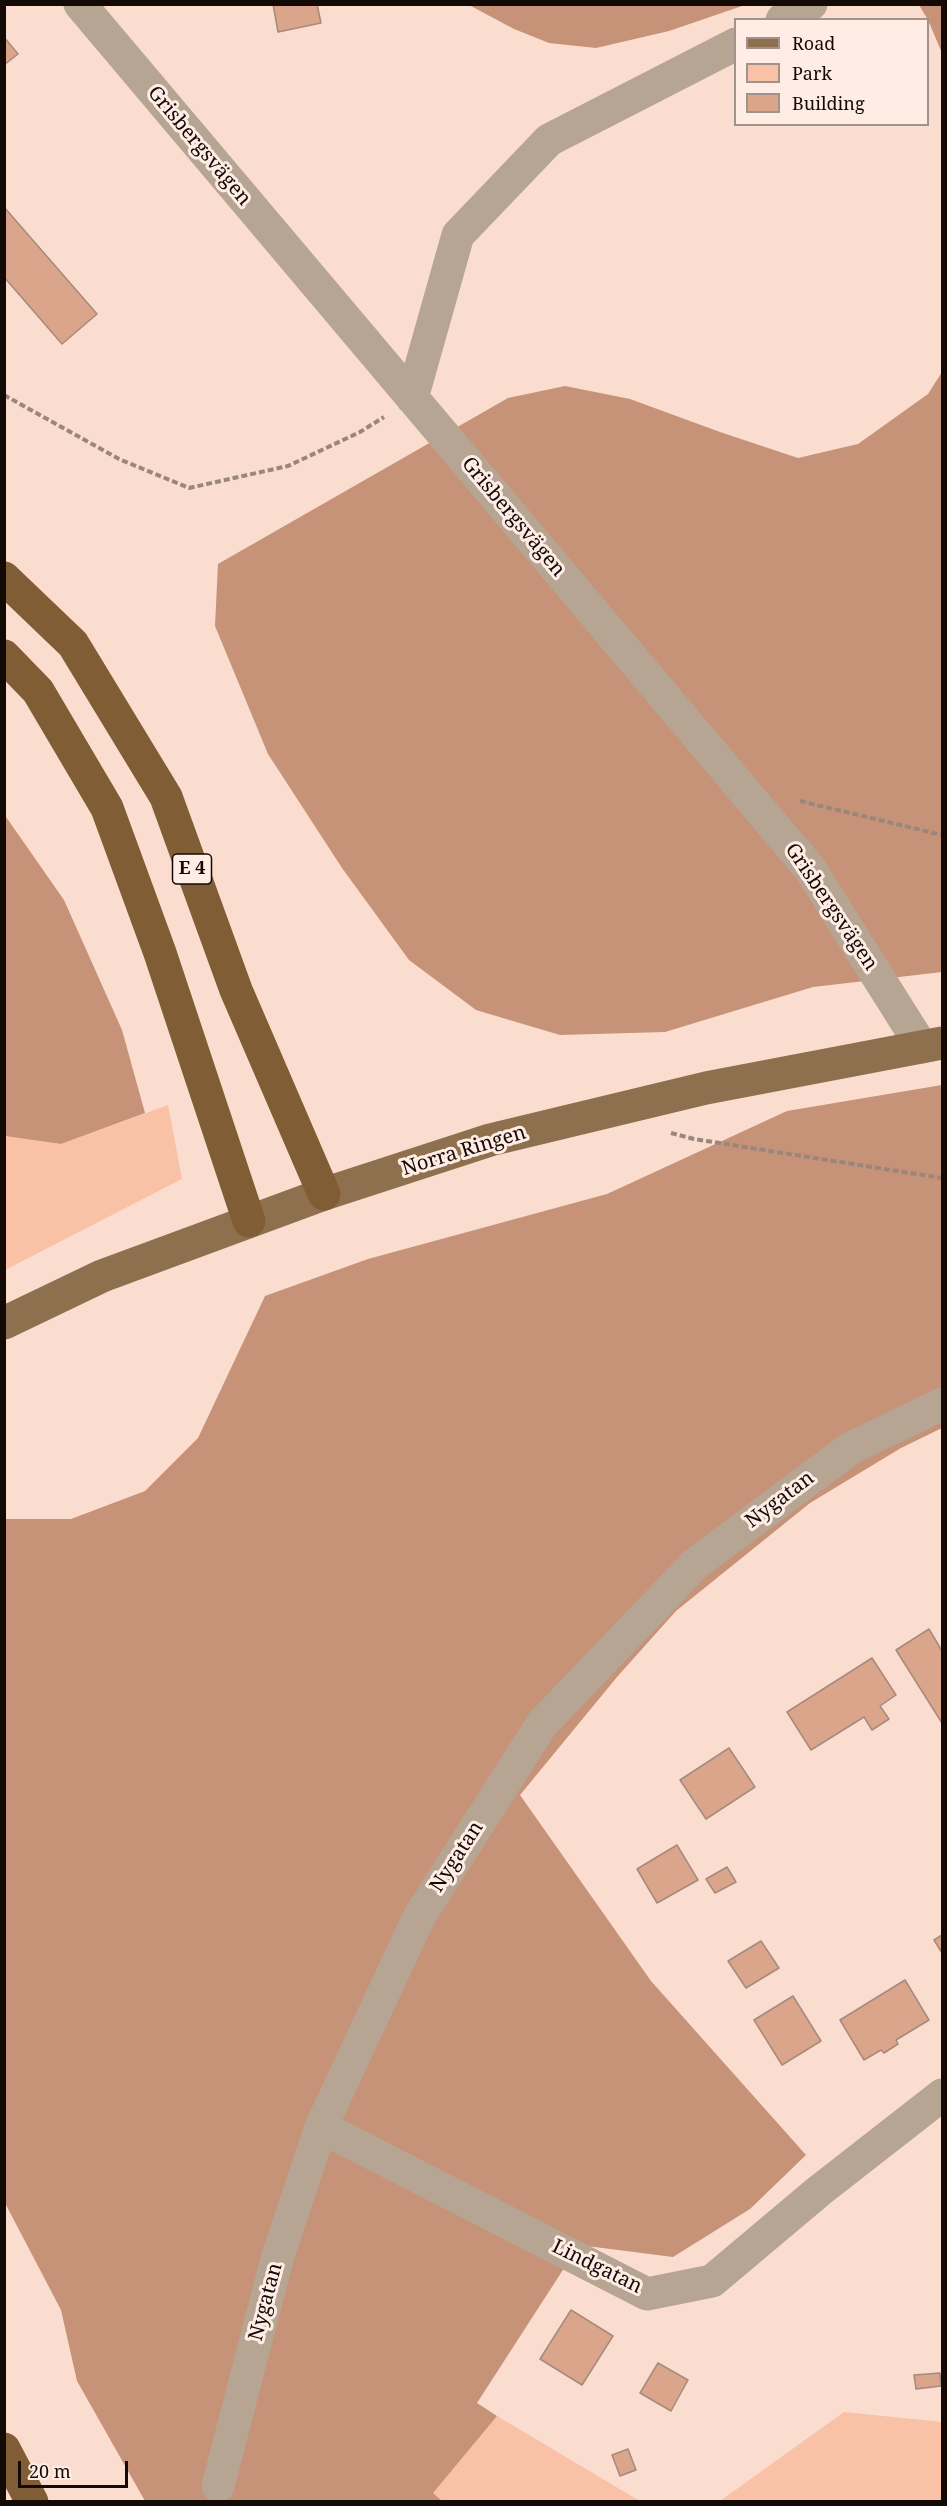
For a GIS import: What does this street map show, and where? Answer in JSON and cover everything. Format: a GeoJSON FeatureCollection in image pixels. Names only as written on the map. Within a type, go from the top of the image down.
{"type":"FeatureCollection","features":[{"type":"Feature","properties":{"kind":"highway","name":"E 4"},"geometry":{"type":"LineString","coordinates":[[4,578],[73,645],[166,797],[236,990],[324,1194]]}},
{"type":"Feature","properties":{"kind":"highway"},"geometry":{"type":"LineString","coordinates":[[4,656],[38,691],[107,807],[160,953],[249,1221]]}},
{"type":"Feature","properties":{"kind":"highway"},"geometry":{"type":"LineString","coordinates":[[4,2449],[32,2502]]}},
{"type":"Feature","properties":{"kind":"main road","name":"Norra Ringen"},"geometry":{"type":"LineString","coordinates":[[4,1323],[102,1276],[324,1194],[490,1140],[706,1088],[932,1045]]}},
{"type":"Feature","properties":{"kind":"street","name":"Grisbergsvägen"},"geometry":{"type":"LineString","coordinates":[[80,4],[810,869],[932,1045]]}},
{"type":"Feature","properties":{"kind":"street"},"geometry":{"type":"LineString","coordinates":[[786,18],[811,4]]}},
{"type":"Feature","properties":{"kind":"street"},"geometry":{"type":"LineString","coordinates":[[412,398],[458,235],[549,140],[734,45]]}},
{"type":"Feature","properties":{"kind":"street","name":"Nygatan"},"geometry":{"type":"LineString","coordinates":[[218,2486],[277,2259],[321,2127],[419,1917],[542,1724],[695,1564],[851,1448],[942,1404]]}},
{"type":"Feature","properties":{"kind":"street","name":"Lindgatan"},"geometry":{"type":"LineString","coordinates":[[321,2127],[647,2294],[712,2280],[819,2191],[942,2095]]}},
{"type":"Feature","properties":{"kind":"path"},"geometry":{"type":"LineString","coordinates":[[4,395],[119,459],[189,488],[288,466],[360,432],[412,398]]}},
{"type":"Feature","properties":{"kind":"path"},"geometry":{"type":"LineString","coordinates":[[746,794],[794,800],[942,835]]}},
{"type":"Feature","properties":{"kind":"path"},"geometry":{"type":"LineString","coordinates":[[634,1106],[661,1128],[675,1135],[942,1178]]}},
{"type":"Feature","properties":{"kind":"green space"},"geometry":{"type":"Polygon","coordinates":[[[168,1105],[182,1179],[5,1270],[4,1136],[61,1144],[168,1105]]]}},
{"type":"Feature","properties":{"kind":"green space"},"geometry":{"type":"Polygon","coordinates":[[[844,2412],[942,2422],[942,2501],[720,2501],[844,2412]]]}},
{"type":"Feature","properties":{"kind":"green space"},"geometry":{"type":"Polygon","coordinates":[[[497,2416],[640,2501],[442,2502],[432,2493],[497,2416]]]}},
{"type":"Feature","properties":{"kind":"shaded area"},"geometry":{"type":"Polygon","coordinates":[[[469,5],[745,5],[669,31],[596,48],[549,43],[514,29],[469,5]]]}},
{"type":"Feature","properties":{"kind":"shaded area"},"geometry":{"type":"Polygon","coordinates":[[[919,5],[942,5],[942,53],[929,18],[919,5]]]}},
{"type":"Feature","properties":{"kind":"shaded area"},"geometry":{"type":"Polygon","coordinates":[[[942,372],[942,972],[813,987],[665,1032],[560,1035],[476,1010],[409,960],[342,868],[268,754],[215,626],[218,564],[508,398],[565,386],[630,399],[798,458],[858,444],[928,394],[942,372]]]}},
{"type":"Feature","properties":{"kind":"shaded area"},"geometry":{"type":"Polygon","coordinates":[[[4,814],[64,900],[122,1030],[145,1113],[61,1144],[5,1136],[4,814]]]}},
{"type":"Feature","properties":{"kind":"shaded area"},"geometry":{"type":"Polygon","coordinates":[[[942,1085],[942,1428],[901,1448],[810,1503],[676,1611],[617,1677],[520,1795],[651,1981],[806,2155],[750,2209],[673,2257],[579,2245],[477,2403],[497,2416],[433,2493],[442,2501],[145,2501],[77,2381],[61,2310],[5,2203],[4,1519],[71,1519],[145,1491],[198,1438],[265,1296],[368,1259],[607,1194],[787,1111],[942,1085]]]}},
{"type":"Feature","properties":{"kind":"building"},"geometry":{"type":"Polygon","coordinates":[[[273,4],[317,4],[321,23],[278,32],[273,4]]]}},
{"type":"Feature","properties":{"kind":"building"},"geometry":{"type":"Polygon","coordinates":[[[4,37],[18,54],[4,65],[4,37]]]}},
{"type":"Feature","properties":{"kind":"building"},"geometry":{"type":"Polygon","coordinates":[[[4,207],[97,314],[62,344],[4,277],[4,207]]]}},
{"type":"Feature","properties":{"kind":"building"},"geometry":{"type":"Polygon","coordinates":[[[929,1629],[942,1651],[942,1723],[896,1650],[929,1629]]]}},
{"type":"Feature","properties":{"kind":"building"},"geometry":{"type":"Polygon","coordinates":[[[872,1658],[896,1695],[880,1706],[889,1719],[872,1730],[864,1717],[811,1750],[787,1712],[872,1658]]]}},
{"type":"Feature","properties":{"kind":"building"},"geometry":{"type":"Polygon","coordinates":[[[729,1748],[755,1787],[706,1819],[680,1780],[729,1748]]]}},
{"type":"Feature","properties":{"kind":"building"},"geometry":{"type":"Polygon","coordinates":[[[677,1845],[698,1880],[657,1903],[637,1869],[677,1845]]]}},
{"type":"Feature","properties":{"kind":"building"},"geometry":{"type":"Polygon","coordinates":[[[727,1867],[736,1882],[715,1893],[706,1879],[727,1867]]]}},
{"type":"Feature","properties":{"kind":"building"},"geometry":{"type":"Polygon","coordinates":[[[942,1935],[942,1953],[934,1940],[942,1935]]]}},
{"type":"Feature","properties":{"kind":"building"},"geometry":{"type":"Polygon","coordinates":[[[761,1941],[779,1968],[746,1988],[728,1961],[761,1941]]]}},
{"type":"Feature","properties":{"kind":"building"},"geometry":{"type":"Polygon","coordinates":[[[905,1980],[929,2020],[896,2040],[898,2044],[884,2053],[881,2050],[864,2060],[840,2020],[905,1980]]]}},
{"type":"Feature","properties":{"kind":"building"},"geometry":{"type":"Polygon","coordinates":[[[793,1996],[821,2041],[782,2065],[754,2020],[793,1996]]]}},
{"type":"Feature","properties":{"kind":"building"},"geometry":{"type":"Polygon","coordinates":[[[571,2310],[613,2336],[582,2385],[540,2359],[571,2310]]]}},
{"type":"Feature","properties":{"kind":"building"},"geometry":{"type":"Polygon","coordinates":[[[658,2363],[688,2380],[671,2411],[640,2393],[658,2363]]]}},
{"type":"Feature","properties":{"kind":"building"},"geometry":{"type":"Polygon","coordinates":[[[940,2373],[941,2386],[916,2389],[914,2375],[940,2373]]]}},
{"type":"Feature","properties":{"kind":"building"},"geometry":{"type":"Polygon","coordinates":[[[628,2449],[636,2470],[620,2476],[612,2455],[628,2449]]]}}]}
